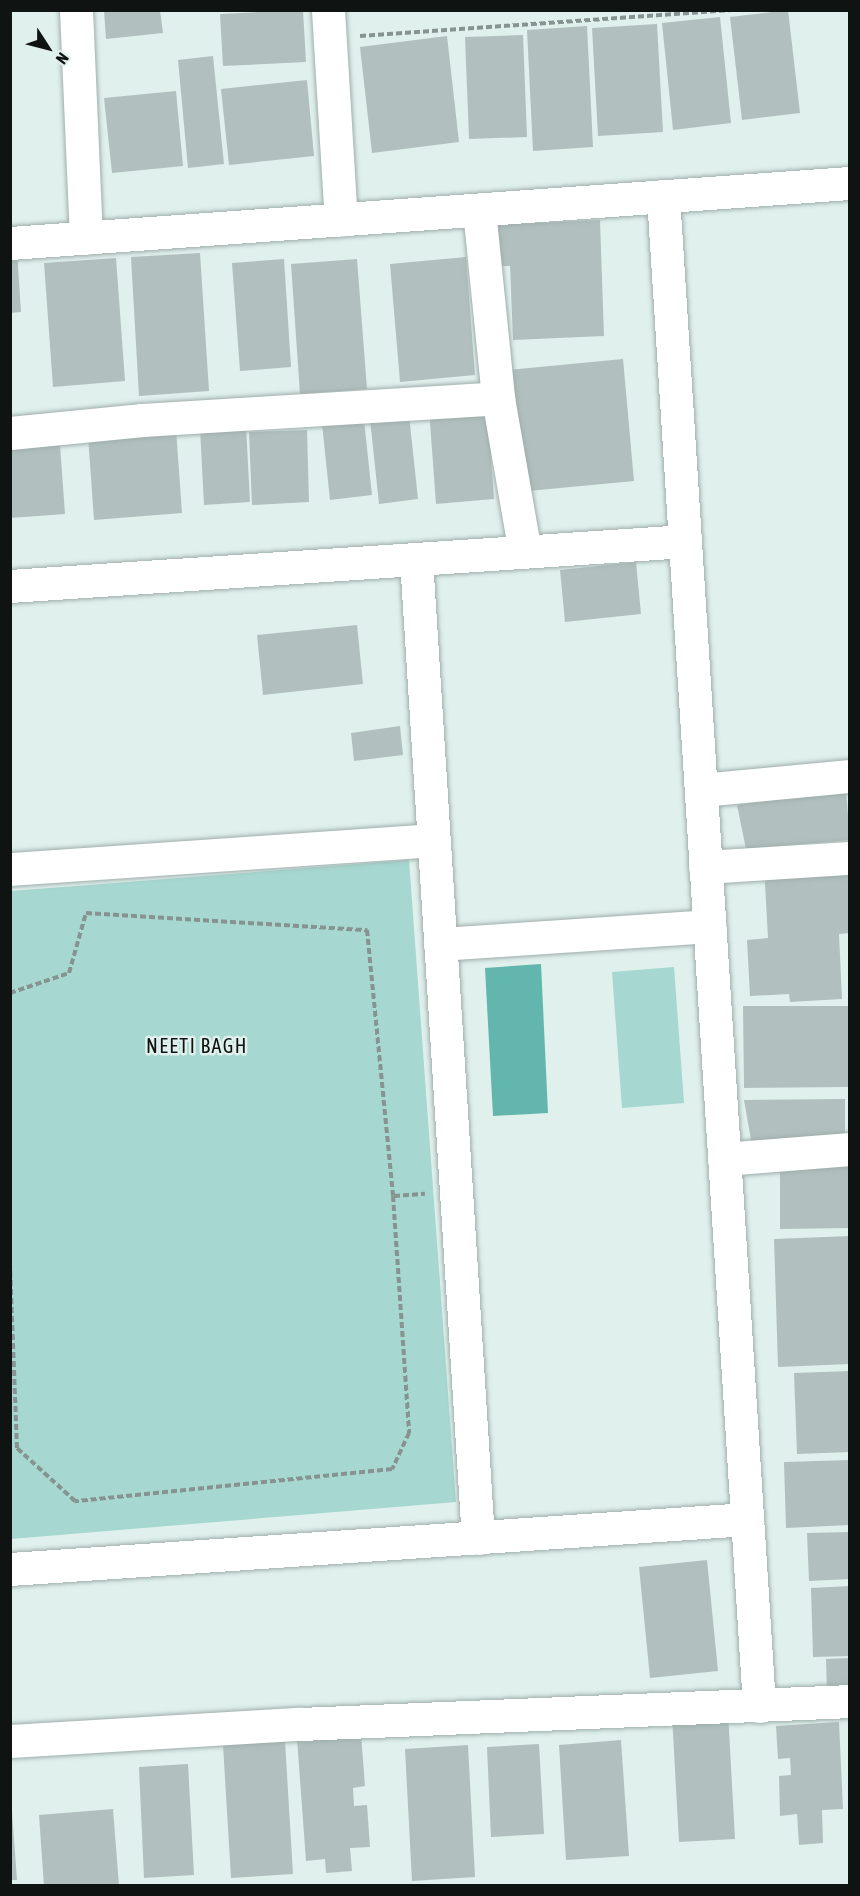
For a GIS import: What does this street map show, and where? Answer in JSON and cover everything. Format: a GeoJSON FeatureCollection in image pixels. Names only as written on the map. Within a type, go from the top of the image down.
{"type":"FeatureCollection","features":[{"type":"Feature","properties":{"kind":"street"},"geometry":{"type":"LineString","coordinates":[[76,10],[86,238]]}},
{"type":"Feature","properties":{"kind":"street"},"geometry":{"type":"LineString","coordinates":[[329,24],[341,220]]}},
{"type":"Feature","properties":{"kind":"street"},"geometry":{"type":"LineString","coordinates":[[10,243],[849,183]]}},
{"type":"Feature","properties":{"kind":"street"},"geometry":{"type":"LineString","coordinates":[[663,196],[759,1706]]}},
{"type":"Feature","properties":{"kind":"street"},"geometry":{"type":"LineString","coordinates":[[479,210],[498,398],[525,552]]}},
{"type":"Feature","properties":{"kind":"street"},"geometry":{"type":"LineString","coordinates":[[10,433],[142,420],[498,398]]}},
{"type":"Feature","properties":{"kind":"street"},"geometry":{"type":"LineString","coordinates":[[10,586],[685,541]]}},
{"type":"Feature","properties":{"kind":"street"},"geometry":{"type":"LineString","coordinates":[[416,559],[478,1538]]}},
{"type":"Feature","properties":{"kind":"street"},"geometry":{"type":"LineString","coordinates":[[701,789],[849,776]]}},
{"type":"Feature","properties":{"kind":"street"},"geometry":{"type":"LineString","coordinates":[[10,869],[433,840]]}},
{"type":"Feature","properties":{"kind":"street"},"geometry":{"type":"LineString","coordinates":[[705,867],[849,858]]}},
{"type":"Feature","properties":{"kind":"street"},"geometry":{"type":"LineString","coordinates":[[440,944],[709,926]]}},
{"type":"Feature","properties":{"kind":"street"},"geometry":{"type":"LineString","coordinates":[[724,1159],[849,1149]]}},
{"type":"Feature","properties":{"kind":"street"},"geometry":{"type":"LineString","coordinates":[[10,1569],[747,1519]]}},
{"type":"Feature","properties":{"kind":"street"},"geometry":{"type":"LineString","coordinates":[[10,1741],[300,1724],[849,1701]]}},
{"type":"Feature","properties":{"kind":"path"},"geometry":{"type":"LineString","coordinates":[[329,24],[735,10]]}},
{"type":"Feature","properties":{"kind":"path"},"geometry":{"type":"LineString","coordinates":[[10,993],[69,973],[86,913],[367,930],[393,1196],[409,1433],[392,1469],[75,1502],[17,1448],[10,1262]]}},
{"type":"Feature","properties":{"kind":"shaded area"},"geometry":{"type":"Polygon","coordinates":[[[409,860],[456,1502],[11,1539],[11,891],[409,860]]]}},
{"type":"Feature","properties":{"kind":"shaded area"},"geometry":{"type":"Polygon","coordinates":[[[541,964],[548,1113],[493,1116],[485,968],[541,964]]]}},
{"type":"Feature","properties":{"kind":"shaded area"},"geometry":{"type":"Polygon","coordinates":[[[674,967],[684,1103],[622,1108],[612,972],[674,967]]]}},
{"type":"Feature","properties":{"kind":"building"},"geometry":{"type":"Polygon","coordinates":[[[104,10],[160,10],[163,33],[106,39],[104,10]]]}},
{"type":"Feature","properties":{"kind":"building"},"geometry":{"type":"Polygon","coordinates":[[[303,10],[306,62],[223,66],[220,14],[303,10]]]}},
{"type":"Feature","properties":{"kind":"building"},"geometry":{"type":"Polygon","coordinates":[[[788,10],[800,113],[742,120],[730,17],[788,10]]]}},
{"type":"Feature","properties":{"kind":"building"},"geometry":{"type":"Polygon","coordinates":[[[720,17],[731,123],[673,130],[662,23],[720,17]]]}},
{"type":"Feature","properties":{"kind":"building"},"geometry":{"type":"Polygon","coordinates":[[[657,24],[663,132],[598,136],[592,28],[657,24]]]}},
{"type":"Feature","properties":{"kind":"building"},"geometry":{"type":"Polygon","coordinates":[[[587,26],[593,147],[533,151],[527,30],[587,26]]]}},
{"type":"Feature","properties":{"kind":"building"},"geometry":{"type":"Polygon","coordinates":[[[523,35],[527,137],[469,139],[465,37],[523,35]]]}},
{"type":"Feature","properties":{"kind":"building"},"geometry":{"type":"Polygon","coordinates":[[[447,36],[459,142],[372,153],[360,47],[447,36]]]}},
{"type":"Feature","properties":{"kind":"building"},"geometry":{"type":"Polygon","coordinates":[[[213,56],[224,164],[188,168],[178,60],[213,56]]]}},
{"type":"Feature","properties":{"kind":"building"},"geometry":{"type":"Polygon","coordinates":[[[307,80],[314,156],[229,165],[221,89],[307,80]]]}},
{"type":"Feature","properties":{"kind":"building"},"geometry":{"type":"Polygon","coordinates":[[[176,91],[183,166],[112,173],[104,98],[176,91]]]}},
{"type":"Feature","properties":{"kind":"building"},"geometry":{"type":"Polygon","coordinates":[[[600,220],[604,336],[513,340],[510,266],[495,266],[493,225],[600,220]]]}},
{"type":"Feature","properties":{"kind":"building"},"geometry":{"type":"Polygon","coordinates":[[[10,251],[17,251],[21,312],[10,313],[10,251]]]}},
{"type":"Feature","properties":{"kind":"building"},"geometry":{"type":"Polygon","coordinates":[[[200,253],[209,391],[139,396],[131,257],[200,253]]]}},
{"type":"Feature","properties":{"kind":"building"},"geometry":{"type":"Polygon","coordinates":[[[466,257],[475,375],[400,382],[390,264],[466,257]]]}},
{"type":"Feature","properties":{"kind":"building"},"geometry":{"type":"Polygon","coordinates":[[[116,258],[125,381],[53,387],[44,263],[116,258]]]}},
{"type":"Feature","properties":{"kind":"building"},"geometry":{"type":"Polygon","coordinates":[[[284,259],[291,367],[240,371],[232,263],[284,259]]]}},
{"type":"Feature","properties":{"kind":"building"},"geometry":{"type":"Polygon","coordinates":[[[357,259],[367,389],[300,394],[291,264],[357,259]]]}},
{"type":"Feature","properties":{"kind":"building"},"geometry":{"type":"Polygon","coordinates":[[[623,359],[634,481],[518,492],[508,370],[623,359]]]}},
{"type":"Feature","properties":{"kind":"building"},"geometry":{"type":"Polygon","coordinates":[[[487,405],[494,499],[436,504],[429,409],[487,405]]]}},
{"type":"Feature","properties":{"kind":"building"},"geometry":{"type":"Polygon","coordinates":[[[409,415],[418,499],[379,504],[370,419],[409,415]]]}},
{"type":"Feature","properties":{"kind":"building"},"geometry":{"type":"Polygon","coordinates":[[[364,420],[372,495],[330,500],[322,424],[364,420]]]}},
{"type":"Feature","properties":{"kind":"building"},"geometry":{"type":"Polygon","coordinates":[[[246,426],[250,502],[204,505],[200,428],[246,426]]]}},
{"type":"Feature","properties":{"kind":"building"},"geometry":{"type":"Polygon","coordinates":[[[176,429],[182,513],[94,520],[88,436],[176,429]]]}},
{"type":"Feature","properties":{"kind":"building"},"geometry":{"type":"Polygon","coordinates":[[[307,430],[309,502],[252,505],[249,432],[307,430]]]}},
{"type":"Feature","properties":{"kind":"building"},"geometry":{"type":"Polygon","coordinates":[[[59,431],[65,514],[10,518],[10,435],[59,431]]]}},
{"type":"Feature","properties":{"kind":"building"},"geometry":{"type":"Polygon","coordinates":[[[636,562],[641,614],[565,622],[560,570],[636,562]]]}},
{"type":"Feature","properties":{"kind":"building"},"geometry":{"type":"Polygon","coordinates":[[[357,625],[363,684],[263,695],[257,635],[357,625]]]}},
{"type":"Feature","properties":{"kind":"building"},"geometry":{"type":"Polygon","coordinates":[[[400,726],[403,755],[354,761],[351,733],[400,726]]]}},
{"type":"Feature","properties":{"kind":"building"},"geometry":{"type":"Polygon","coordinates":[[[846,790],[850,840],[746,849],[737,805],[846,790]]]}},
{"type":"Feature","properties":{"kind":"building"},"geometry":{"type":"Polygon","coordinates":[[[850,863],[850,933],[839,934],[842,999],[790,1002],[789,994],[750,996],[747,940],[768,938],[764,867],[850,863]]]}},
{"type":"Feature","properties":{"kind":"building"},"geometry":{"type":"Polygon","coordinates":[[[743,1006],[850,1006],[850,1087],[744,1088],[743,1006]]]}},
{"type":"Feature","properties":{"kind":"building"},"geometry":{"type":"Polygon","coordinates":[[[845,1099],[845,1140],[752,1146],[744,1100],[845,1099]]]}},
{"type":"Feature","properties":{"kind":"building"},"geometry":{"type":"Polygon","coordinates":[[[780,1164],[850,1164],[850,1228],[780,1229],[780,1164]]]}},
{"type":"Feature","properties":{"kind":"building"},"geometry":{"type":"Polygon","coordinates":[[[850,1236],[850,1364],[778,1367],[774,1239],[850,1236]]]}},
{"type":"Feature","properties":{"kind":"building"},"geometry":{"type":"Polygon","coordinates":[[[850,1371],[850,1452],[797,1454],[794,1373],[850,1371]]]}},
{"type":"Feature","properties":{"kind":"building"},"geometry":{"type":"Polygon","coordinates":[[[850,1460],[850,1525],[786,1528],[784,1462],[850,1460]]]}},
{"type":"Feature","properties":{"kind":"building"},"geometry":{"type":"Polygon","coordinates":[[[850,1532],[850,1579],[809,1581],[807,1533],[850,1532]]]}},
{"type":"Feature","properties":{"kind":"building"},"geometry":{"type":"Polygon","coordinates":[[[707,1560],[718,1671],[650,1678],[639,1567],[707,1560]]]}},
{"type":"Feature","properties":{"kind":"building"},"geometry":{"type":"Polygon","coordinates":[[[850,1586],[850,1656],[813,1657],[811,1588],[850,1586]]]}},
{"type":"Feature","properties":{"kind":"building"},"geometry":{"type":"Polygon","coordinates":[[[850,1658],[850,1691],[827,1692],[826,1659],[850,1658]]]}},
{"type":"Feature","properties":{"kind":"building"},"geometry":{"type":"Polygon","coordinates":[[[728,1712],[735,1839],[679,1842],[672,1715],[728,1712]]]}},
{"type":"Feature","properties":{"kind":"building"},"geometry":{"type":"Polygon","coordinates":[[[839,1722],[843,1809],[822,1810],[823,1843],[799,1845],[797,1814],[780,1816],[779,1776],[791,1775],[790,1758],[778,1759],[776,1726],[839,1722]]]}},
{"type":"Feature","properties":{"kind":"building"},"geometry":{"type":"Polygon","coordinates":[[[361,1734],[365,1786],[353,1788],[354,1806],[367,1805],[370,1847],[350,1848],[352,1871],[326,1873],[325,1859],[306,1861],[297,1739],[361,1734]]]}},
{"type":"Feature","properties":{"kind":"building"},"geometry":{"type":"Polygon","coordinates":[[[621,1740],[629,1856],[566,1860],[559,1745],[621,1740]]]}},
{"type":"Feature","properties":{"kind":"building"},"geometry":{"type":"Polygon","coordinates":[[[285,1741],[293,1874],[231,1878],[223,1745],[285,1741]]]}},
{"type":"Feature","properties":{"kind":"building"},"geometry":{"type":"Polygon","coordinates":[[[539,1744],[544,1834],[491,1837],[487,1747],[539,1744]]]}},
{"type":"Feature","properties":{"kind":"building"},"geometry":{"type":"Polygon","coordinates":[[[468,1745],[475,1877],[412,1881],[405,1749],[468,1745]]]}},
{"type":"Feature","properties":{"kind":"building"},"geometry":{"type":"Polygon","coordinates":[[[188,1764],[194,1875],[144,1878],[139,1767],[188,1764]]]}},
{"type":"Feature","properties":{"kind":"building"},"geometry":{"type":"Polygon","coordinates":[[[10,1784],[17,1880],[10,1880],[10,1784]]]}},
{"type":"Feature","properties":{"kind":"building"},"geometry":{"type":"Polygon","coordinates":[[[113,1809],[119,1886],[44,1886],[39,1815],[113,1809]]]}},
{"type":"Feature","properties":{"kind":"district","name":"NEETI BAGH"},"geometry":{"type":"Point","coordinates":[197,1045]}}]}
